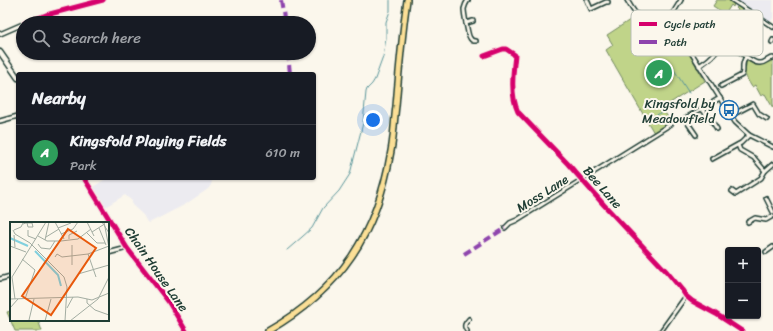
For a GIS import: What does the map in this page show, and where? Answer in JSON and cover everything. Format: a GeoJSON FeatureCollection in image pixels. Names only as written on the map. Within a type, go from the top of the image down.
{"type":"FeatureCollection","features":[{"type":"Feature","properties":{"kind":"highway"},"geometry":{"type":"LineString","coordinates":[[268,331],[307,305],[329,286],[346,265],[367,231],[380,200],[391,150],[402,32],[407,0]]}},
{"type":"Feature","properties":{"kind":"street"},"geometry":{"type":"LineString","coordinates":[[41,16],[103,0]]}},
{"type":"Feature","properties":{"kind":"street"},"geometry":{"type":"LineString","coordinates":[[468,0],[464,10],[466,23],[469,37],[471,40],[476,41]]}},
{"type":"Feature","properties":{"kind":"street"},"geometry":{"type":"LineString","coordinates":[[587,0],[591,9],[608,2]]}},
{"type":"Feature","properties":{"kind":"street"},"geometry":{"type":"LineString","coordinates":[[627,0],[633,10]]}},
{"type":"Feature","properties":{"kind":"street"},"geometry":{"type":"LineString","coordinates":[[675,10],[681,0]]}},
{"type":"Feature","properties":{"kind":"street"},"geometry":{"type":"LineString","coordinates":[[732,0],[747,10]]}},
{"type":"Feature","properties":{"kind":"street"},"geometry":{"type":"LineString","coordinates":[[763,20],[773,27]]}},
{"type":"Feature","properties":{"kind":"street"},"geometry":{"type":"LineString","coordinates":[[466,23],[473,22]]}},
{"type":"Feature","properties":{"kind":"street"},"geometry":{"type":"LineString","coordinates":[[0,34],[16,27]]}},
{"type":"Feature","properties":{"kind":"street","name":"Bee Lane"},"geometry":{"type":"LineString","coordinates":[[484,56],[503,49],[506,49],[514,55],[513,91],[518,112],[582,180],[614,217],[667,272],[686,296],[742,331]]}},
{"type":"Feature","properties":{"kind":"street"},"geometry":{"type":"LineString","coordinates":[[0,52],[16,75]]}},
{"type":"Feature","properties":{"kind":"street"},"geometry":{"type":"LineString","coordinates":[[693,56],[735,122],[749,135],[773,147]]}},
{"type":"Feature","properties":{"kind":"street"},"geometry":{"type":"LineString","coordinates":[[699,66],[713,56]]}},
{"type":"Feature","properties":{"kind":"street"},"geometry":{"type":"LineString","coordinates":[[721,86],[742,75],[742,64],[746,57],[759,64],[773,58]]}},
{"type":"Feature","properties":{"kind":"street"},"geometry":{"type":"LineString","coordinates":[[696,135],[685,119],[720,98]]}},
{"type":"Feature","properties":{"kind":"street"},"geometry":{"type":"LineString","coordinates":[[730,116],[753,104],[759,114],[767,119]]}},
{"type":"Feature","properties":{"kind":"street"},"geometry":{"type":"LineString","coordinates":[[702,109],[712,121],[716,129]]}},
{"type":"Feature","properties":{"kind":"street"},"geometry":{"type":"LineString","coordinates":[[0,121],[16,117]]}},
{"type":"Feature","properties":{"kind":"street","name":"Moss Lane"},"geometry":{"type":"LineString","coordinates":[[505,228],[510,223],[671,124]]}},
{"type":"Feature","properties":{"kind":"street"},"geometry":{"type":"LineString","coordinates":[[712,159],[738,145],[749,135]]}},
{"type":"Feature","properties":{"kind":"street"},"geometry":{"type":"LineString","coordinates":[[738,145],[740,150],[754,158],[765,170]]}},
{"type":"Feature","properties":{"kind":"street"},"geometry":{"type":"LineString","coordinates":[[734,198],[736,194],[761,178],[765,170],[773,164]]}},
{"type":"Feature","properties":{"kind":"street","name":"Chain House Lane"},"geometry":{"type":"LineString","coordinates":[[85,180],[127,248],[164,295],[186,331]]}},
{"type":"Feature","properties":{"kind":"street"},"geometry":{"type":"LineString","coordinates":[[732,191],[736,194]]}},
{"type":"Feature","properties":{"kind":"street"},"geometry":{"type":"LineString","coordinates":[[766,198],[773,210]]}},
{"type":"Feature","properties":{"kind":"street"},"geometry":{"type":"LineString","coordinates":[[748,222],[755,218],[766,220],[773,216]]}},
{"type":"Feature","properties":{"kind":"street"},"geometry":{"type":"LineString","coordinates":[[766,252],[773,247]]}},
{"type":"Feature","properties":{"kind":"street"},"geometry":{"type":"LineString","coordinates":[[109,253],[127,248]]}},
{"type":"Feature","properties":{"kind":"street"},"geometry":{"type":"LineString","coordinates":[[0,279],[10,276]]}},
{"type":"Feature","properties":{"kind":"street"},"geometry":{"type":"LineString","coordinates":[[661,331],[686,296]]}},
{"type":"Feature","properties":{"kind":"street"},"geometry":{"type":"LineString","coordinates":[[467,331],[464,328],[464,325],[469,320]]}},
{"type":"Feature","properties":{"kind":"shaded area"},"geometry":{"type":"Polygon","coordinates":[[[736,0],[773,0],[773,18],[770,23],[763,18],[763,10],[751,10],[736,0]]]}},
{"type":"Feature","properties":{"kind":"shaded area"},"geometry":{"type":"Polygon","coordinates":[[[104,180],[212,181],[208,189],[186,204],[149,223],[132,205],[132,201],[125,195],[105,207],[93,187],[104,180]]]}},
{"type":"Feature","properties":{"kind":"green space"},"geometry":{"type":"Polygon","coordinates":[[[717,0],[729,0],[734,3],[733,7],[731,5],[728,10],[719,10],[713,6],[717,0]]]}},
{"type":"Feature","properties":{"kind":"green space"},"geometry":{"type":"Polygon","coordinates":[[[738,6],[744,10],[738,10],[736,8],[738,6]]]}},
{"type":"Feature","properties":{"kind":"green space"},"geometry":{"type":"Polygon","coordinates":[[[631,20],[631,56],[690,56],[705,81],[662,108],[671,122],[654,133],[606,50],[613,45],[607,35],[631,20]]]}},
{"type":"Feature","properties":{"kind":"green space"},"geometry":{"type":"Polygon","coordinates":[[[771,60],[773,61],[773,108],[765,94],[761,96],[755,85],[752,87],[746,77],[744,68],[746,61],[758,65],[771,60]]]}},
{"type":"Feature","properties":{"kind":"green space"},"geometry":{"type":"Polygon","coordinates":[[[10,311],[10,319],[7,312],[10,311]]]}},
{"type":"Feature","properties":{"kind":"green space"},"geometry":{"type":"Polygon","coordinates":[[[11,321],[38,321],[42,331],[15,331],[11,321]]]}},
{"type":"Feature","properties":{"kind":"waterway"},"geometry":{"type":"LineString","coordinates":[[287,250],[312,228],[323,208],[339,191],[350,174],[363,123],[366,92],[375,79],[383,57],[386,38],[386,22],[390,11],[390,0]]}},
{"type":"Feature","properties":{"kind":"waterway"},"geometry":{"type":"LineString","coordinates":[[669,62],[689,93]]}},
{"type":"Feature","properties":{"kind":"waterway"},"geometry":{"type":"LineString","coordinates":[[649,120],[663,111]]}},
{"type":"Feature","properties":{"kind":"marked path"},"geometry":{"type":"LineString","coordinates":[[281,0],[284,16]]}},
{"type":"Feature","properties":{"kind":"marked path"},"geometry":{"type":"LineString","coordinates":[[289,60],[290,72]]}},
{"type":"Feature","properties":{"kind":"marked path"},"geometry":{"type":"LineString","coordinates":[[464,254],[505,228]]}},
{"type":"Feature","properties":{"kind":"cycle path"},"geometry":{"type":"LineString","coordinates":[[43,16],[103,0]]}},
{"type":"Feature","properties":{"kind":"cycle path"},"geometry":{"type":"LineString","coordinates":[[484,56],[503,49],[506,49],[515,55],[513,91],[515,105],[518,112],[667,272],[686,296],[742,331]]}},
{"type":"Feature","properties":{"kind":"cycle path"},"geometry":{"type":"LineString","coordinates":[[85,180],[127,248],[168,301],[186,331]]}},
{"type":"Feature","properties":{"kind":"place","name":"Kingsfold Playing Fields"},"geometry":{"type":"Point","coordinates":[659,73]}},
{"type":"Feature","properties":{"kind":"place","name":"Kingsfold by Meadowfield"},"geometry":{"type":"Point","coordinates":[729,110]}}]}
